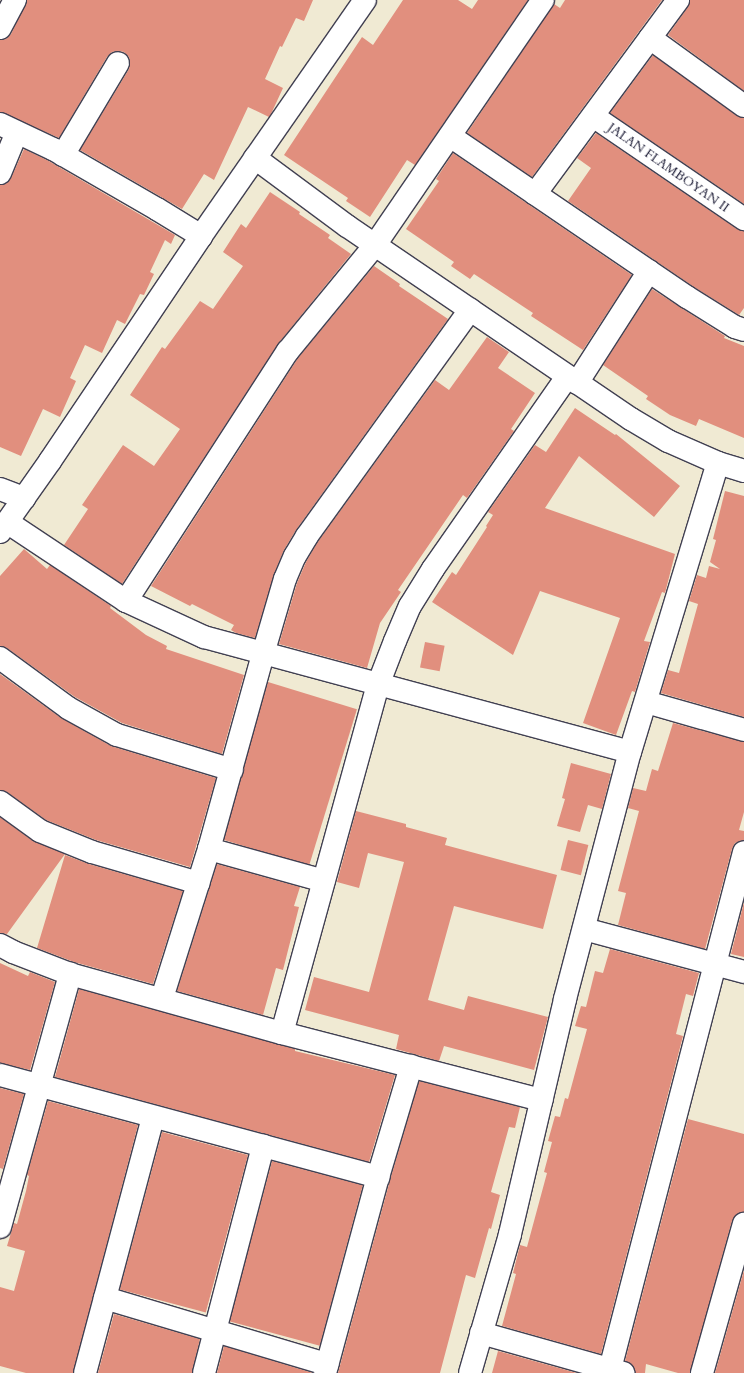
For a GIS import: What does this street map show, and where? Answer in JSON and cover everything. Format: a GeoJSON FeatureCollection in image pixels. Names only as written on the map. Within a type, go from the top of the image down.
{"type":"FeatureCollection","features":[{"type":"Feature","properties":{"kind":"street"},"geometry":{"type":"LineString","coordinates":[[0,28],[15,0]]}},
{"type":"Feature","properties":{"kind":"street"},"geometry":{"type":"LineString","coordinates":[[365,0],[201,236],[50,461],[3,527],[126,601],[204,637],[630,752]]}},
{"type":"Feature","properties":{"kind":"street"},"geometry":{"type":"LineString","coordinates":[[126,601],[288,351],[375,245],[543,0]]}},
{"type":"Feature","properties":{"kind":"street"},"geometry":{"type":"LineString","coordinates":[[535,194],[678,0]]}},
{"type":"Feature","properties":{"kind":"street"},"geometry":{"type":"LineString","coordinates":[[650,38],[744,106]]}},
{"type":"Feature","properties":{"kind":"street"},"geometry":{"type":"LineString","coordinates":[[63,155],[118,63]]}},
{"type":"Feature","properties":{"kind":"street","name":"JALAN FLAMBOYAN II"},"geometry":{"type":"LineString","coordinates":[[593,116],[744,219]]}},
{"type":"Feature","properties":{"kind":"street"},"geometry":{"type":"LineString","coordinates":[[0,173],[9,128],[63,155],[157,208],[201,236]]}},
{"type":"Feature","properties":{"kind":"street"},"geometry":{"type":"LineString","coordinates":[[450,136],[693,301],[735,327],[744,330]]}},
{"type":"Feature","properties":{"kind":"street"},"geometry":{"type":"LineString","coordinates":[[255,158],[375,245],[572,380],[668,442],[718,463],[744,471]]}},
{"type":"Feature","properties":{"kind":"street"},"geometry":{"type":"LineString","coordinates":[[282,1033],[378,685],[410,606],[433,569],[572,380],[649,271]]}},
{"type":"Feature","properties":{"kind":"street"},"geometry":{"type":"LineString","coordinates":[[162,998],[209,850],[285,579],[299,550],[470,310]]}},
{"type":"Feature","properties":{"kind":"street"},"geometry":{"type":"LineString","coordinates":[[470,1373],[510,1234],[584,928],[630,752],[718,463]]}},
{"type":"Feature","properties":{"kind":"street"},"geometry":{"type":"LineString","coordinates":[[0,489],[24,498]]}},
{"type":"Feature","properties":{"kind":"street"},"geometry":{"type":"LineString","coordinates":[[0,658],[68,708],[117,736],[232,770]]}},
{"type":"Feature","properties":{"kind":"street"},"geometry":{"type":"LineString","coordinates":[[646,702],[744,730]]}},
{"type":"Feature","properties":{"kind":"street"},"geometry":{"type":"LineString","coordinates":[[0,802],[40,831],[92,852],[199,883]]}},
{"type":"Feature","properties":{"kind":"street"},"geometry":{"type":"LineString","coordinates":[[209,850],[324,881]]}},
{"type":"Feature","properties":{"kind":"street"},"geometry":{"type":"LineString","coordinates":[[481,1333],[614,1372],[714,964],[744,852]]}},
{"type":"Feature","properties":{"kind":"street"},"geometry":{"type":"LineString","coordinates":[[584,928],[744,972]]}},
{"type":"Feature","properties":{"kind":"street"},"geometry":{"type":"LineString","coordinates":[[0,945],[12,952],[70,974],[162,998],[282,1033],[542,1100]]}},
{"type":"Feature","properties":{"kind":"street"},"geometry":{"type":"LineString","coordinates":[[0,1227],[70,974]]}},
{"type":"Feature","properties":{"kind":"street"},"geometry":{"type":"LineString","coordinates":[[105,1298],[215,1330],[326,1368],[378,1177],[411,1066]]}},
{"type":"Feature","properties":{"kind":"street"},"geometry":{"type":"LineString","coordinates":[[0,1075],[378,1177]]}},
{"type":"Feature","properties":{"kind":"street"},"geometry":{"type":"LineString","coordinates":[[85,1373],[153,1117]]}},
{"type":"Feature","properties":{"kind":"street"},"geometry":{"type":"LineString","coordinates":[[204,1373],[263,1146]]}},
{"type":"Feature","properties":{"kind":"street"},"geometry":{"type":"LineString","coordinates":[[702,1373],[744,1224]]}},
{"type":"Feature","properties":{"kind":"building"},"geometry":{"type":"Polygon","coordinates":[[[27,0],[313,0],[304,21],[296,18],[282,47],[280,46],[265,79],[283,88],[271,114],[269,117],[248,107],[214,180],[204,174],[182,209],[80,150],[129,69],[129,57],[124,52],[112,52],[107,57],[59,138],[0,112],[0,40],[6,39],[11,34],[27,0]]]}},
{"type":"Feature","properties":{"kind":"building"},"geometry":{"type":"Polygon","coordinates":[[[403,0],[458,0],[472,9],[478,0],[528,0],[415,165],[407,160],[370,217],[346,201],[348,198],[284,155],[362,37],[373,45],[403,0]]]}},
{"type":"Feature","properties":{"kind":"building"},"geometry":{"type":"Polygon","coordinates":[[[565,0],[662,0],[532,177],[467,133],[554,4],[560,8],[565,0]]]}},
{"type":"Feature","properties":{"kind":"building"},"geometry":{"type":"Polygon","coordinates":[[[690,0],[744,0],[744,91],[668,35],[688,7],[690,0]]]}},
{"type":"Feature","properties":{"kind":"building"},"geometry":{"type":"Polygon","coordinates":[[[653,55],[737,116],[744,118],[744,204],[610,113],[653,55]]]}},
{"type":"Feature","properties":{"kind":"building"},"geometry":{"type":"Polygon","coordinates":[[[596,133],[737,229],[744,231],[744,308],[739,315],[694,287],[568,201],[591,168],[577,158],[596,133]]]}},
{"type":"Feature","properties":{"kind":"building"},"geometry":{"type":"Polygon","coordinates":[[[24,149],[47,160],[175,235],[171,244],[165,240],[150,272],[154,274],[144,295],[140,294],[125,324],[117,320],[102,353],[85,345],[70,378],[76,381],[60,417],[43,409],[21,456],[0,447],[0,185],[7,183],[11,178],[24,149]]]}},
{"type":"Feature","properties":{"kind":"building"},"geometry":{"type":"Polygon","coordinates":[[[453,153],[632,275],[583,350],[531,316],[533,313],[474,274],[470,279],[451,266],[454,262],[406,229],[439,181],[436,179],[453,153]]]}},
{"type":"Feature","properties":{"kind":"building"},"geometry":{"type":"Polygon","coordinates":[[[270,192],[300,212],[299,214],[330,235],[328,238],[351,254],[278,344],[122,584],[64,545],[88,509],[82,505],[123,445],[154,466],[180,429],[130,395],[162,347],[165,349],[200,301],[213,309],[243,266],[223,252],[241,224],[246,228],[270,192]]]}},
{"type":"Feature","properties":{"kind":"building"},"geometry":{"type":"Polygon","coordinates":[[[374,266],[400,284],[399,286],[448,319],[296,530],[284,550],[274,574],[255,638],[236,633],[231,630],[234,625],[192,604],[190,606],[151,586],[298,358],[374,266]]]}},
{"type":"Feature","properties":{"kind":"building"},"geometry":{"type":"Polygon","coordinates":[[[652,289],[725,336],[724,338],[744,346],[744,438],[699,419],[696,426],[670,415],[646,399],[648,396],[603,365],[652,289]]]}},
{"type":"Feature","properties":{"kind":"building"},"geometry":{"type":"Polygon","coordinates":[[[487,337],[509,352],[498,368],[535,393],[511,429],[514,431],[467,498],[463,495],[398,590],[401,592],[380,623],[367,668],[279,644],[297,583],[306,562],[317,543],[435,380],[449,390],[487,337]]]}},
{"type":"Feature","properties":{"kind":"building"},"geometry":{"type":"Polygon","coordinates":[[[575,408],[615,435],[616,434],[680,486],[654,517],[579,456],[545,508],[675,554],[665,593],[662,592],[644,641],[650,642],[635,692],[632,691],[616,735],[583,723],[620,618],[540,591],[513,655],[432,602],[452,572],[456,575],[487,527],[486,526],[493,515],[488,512],[535,445],[546,452],[575,408]]]}},
{"type":"Feature","properties":{"kind":"building"},"geometry":{"type":"Polygon","coordinates":[[[725,491],[744,496],[744,717],[661,693],[668,670],[679,673],[698,604],[689,601],[697,575],[706,578],[709,566],[720,569],[710,562],[716,540],[713,539],[725,491]]]}},
{"type":"Feature","properties":{"kind":"building"},"geometry":{"type":"Polygon","coordinates":[[[24,549],[47,569],[50,565],[111,606],[110,608],[146,635],[167,646],[166,649],[244,675],[222,754],[122,723],[75,697],[7,648],[0,646],[0,576],[24,549]]]}},
{"type":"Feature","properties":{"kind":"building"},"geometry":{"type":"Polygon","coordinates":[[[425,642],[445,646],[440,671],[420,668],[425,642]]]}},
{"type":"Feature","properties":{"kind":"building"},"geometry":{"type":"Polygon","coordinates":[[[0,674],[61,718],[111,746],[216,778],[190,867],[96,840],[46,820],[7,792],[0,790],[0,674]]]}},
{"type":"Feature","properties":{"kind":"building"},"geometry":{"type":"Polygon","coordinates":[[[268,682],[357,709],[309,866],[220,839],[268,682]]]}},
{"type":"Feature","properties":{"kind":"building"},"geometry":{"type":"Polygon","coordinates":[[[673,723],[744,742],[744,812],[739,830],[744,831],[744,840],[735,843],[732,849],[705,949],[618,925],[626,893],[618,891],[639,811],[628,808],[633,788],[646,791],[652,769],[658,771],[673,723]]]}},
{"type":"Feature","properties":{"kind":"building"},"geometry":{"type":"Polygon","coordinates":[[[571,763],[611,774],[602,809],[588,805],[580,832],[557,826],[565,799],[562,798],[571,763]]]}},
{"type":"Feature","properties":{"kind":"building"},"geometry":{"type":"Polygon","coordinates":[[[356,811],[406,824],[406,827],[447,838],[445,845],[557,875],[543,929],[454,906],[428,1000],[464,1010],[468,996],[548,1017],[534,1070],[444,1046],[439,1061],[396,1049],[399,1035],[305,1010],[314,977],[369,992],[404,862],[368,853],[359,888],[337,882],[356,811]]]}},
{"type":"Feature","properties":{"kind":"building"},"geometry":{"type":"Polygon","coordinates":[[[0,817],[33,841],[65,854],[7,934],[0,933],[0,817]]]}},
{"type":"Feature","properties":{"kind":"building"},"geometry":{"type":"Polygon","coordinates":[[[568,840],[588,845],[581,875],[561,870],[568,840]]]}},
{"type":"Feature","properties":{"kind":"building"},"geometry":{"type":"Polygon","coordinates":[[[65,855],[89,864],[183,891],[153,984],[74,962],[37,948],[65,855]]]}},
{"type":"Feature","properties":{"kind":"building"},"geometry":{"type":"Polygon","coordinates":[[[217,864],[300,887],[294,906],[299,907],[283,970],[276,968],[263,1015],[177,991],[217,864]]]}},
{"type":"Feature","properties":{"kind":"building"},"geometry":{"type":"Polygon","coordinates":[[[744,902],[744,957],[731,954],[744,902]]]}},
{"type":"Feature","properties":{"kind":"building"},"geometry":{"type":"Polygon","coordinates":[[[610,949],[699,973],[693,996],[686,994],[676,1034],[683,1036],[601,1354],[502,1326],[516,1274],[513,1273],[520,1245],[527,1247],[547,1173],[544,1172],[552,1142],[548,1141],[555,1116],[560,1117],[565,1098],[568,1099],[587,1029],[575,1026],[581,1006],[586,1007],[595,971],[603,973],[610,949]]]}},
{"type":"Feature","properties":{"kind":"building"},"geometry":{"type":"Polygon","coordinates":[[[0,963],[28,976],[30,972],[55,982],[30,1070],[0,1063],[0,963]]]}},
{"type":"Feature","properties":{"kind":"building"},"geometry":{"type":"Polygon","coordinates":[[[79,989],[295,1049],[295,1051],[395,1075],[369,1162],[55,1077],[79,989]]]}},
{"type":"Feature","properties":{"kind":"building"},"geometry":{"type":"Polygon","coordinates":[[[419,1081],[520,1107],[515,1128],[509,1127],[491,1192],[500,1195],[491,1229],[489,1228],[475,1278],[466,1275],[440,1373],[338,1373],[390,1180],[419,1081]]]}},
{"type":"Feature","properties":{"kind":"building"},"geometry":{"type":"Polygon","coordinates":[[[0,1088],[24,1094],[3,1169],[0,1168],[0,1088]]]}},
{"type":"Feature","properties":{"kind":"building"},"geometry":{"type":"Polygon","coordinates":[[[48,1101],[138,1125],[73,1373],[26,1373],[0,1366],[0,1287],[14,1291],[25,1251],[7,1246],[14,1223],[17,1224],[26,1191],[29,1176],[27,1175],[48,1101]]]}},
{"type":"Feature","properties":{"kind":"building"},"geometry":{"type":"Polygon","coordinates":[[[688,1119],[744,1134],[744,1212],[736,1215],[732,1221],[690,1373],[678,1373],[646,1364],[645,1373],[635,1373],[632,1365],[625,1361],[688,1119]]]}},
{"type":"Feature","properties":{"kind":"building"},"geometry":{"type":"Polygon","coordinates":[[[162,1132],[248,1155],[206,1312],[120,1289],[162,1132]]]}},
{"type":"Feature","properties":{"kind":"building"},"geometry":{"type":"Polygon","coordinates":[[[272,1161],[363,1185],[320,1346],[229,1321],[272,1161]]]}},
{"type":"Feature","properties":{"kind":"building"},"geometry":{"type":"Polygon","coordinates":[[[744,1270],[744,1373],[715,1373],[744,1270]]]}},
{"type":"Feature","properties":{"kind":"building"},"geometry":{"type":"Polygon","coordinates":[[[114,1314],[200,1339],[192,1373],[98,1373],[114,1314]]]}},
{"type":"Feature","properties":{"kind":"building"},"geometry":{"type":"Polygon","coordinates":[[[224,1346],[313,1373],[217,1373],[224,1346]]]}},
{"type":"Feature","properties":{"kind":"building"},"geometry":{"type":"Polygon","coordinates":[[[498,1351],[577,1373],[492,1373],[498,1351]]]}}]}
